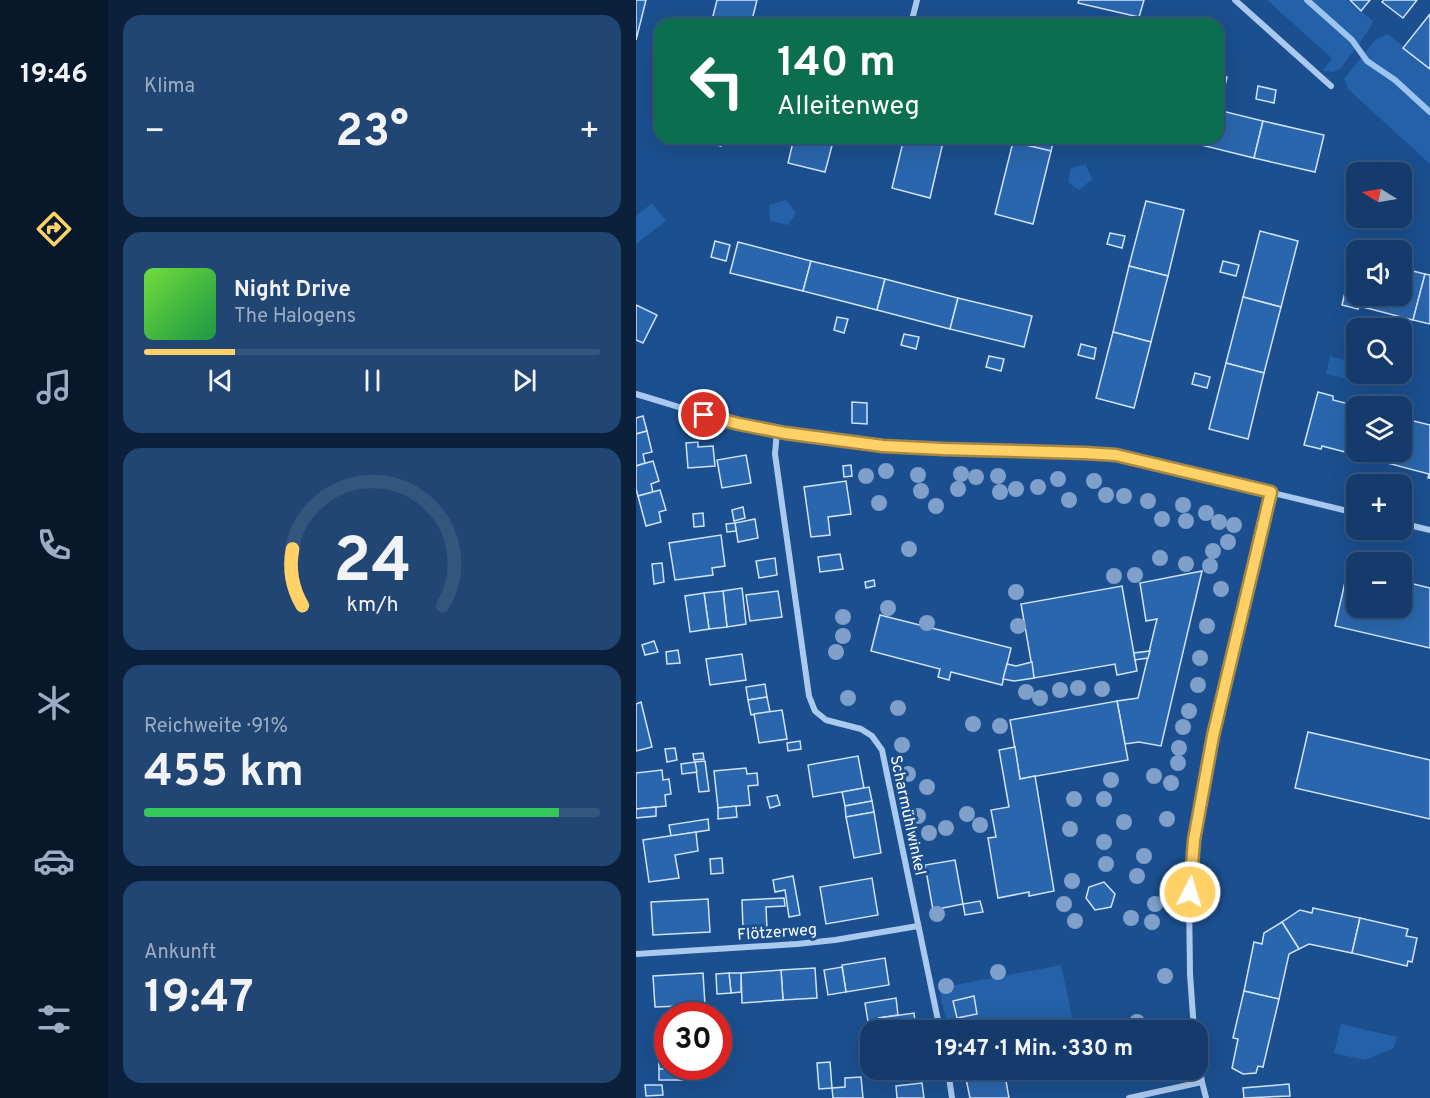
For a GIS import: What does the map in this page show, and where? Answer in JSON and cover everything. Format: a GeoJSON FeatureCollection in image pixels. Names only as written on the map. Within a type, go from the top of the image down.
{"type":"FeatureCollection","features":[{"type":"Feature","properties":{"kind":"street"},"geometry":{"type":"LineString","coordinates":[[912,18],[917,0]]}},
{"type":"Feature","properties":{"kind":"street"},"geometry":{"type":"LineString","coordinates":[[1235,0],[1331,86]]}},
{"type":"Feature","properties":{"kind":"street"},"geometry":{"type":"LineString","coordinates":[[636,394],[739,424],[883,446],[1116,455],[1346,511]]}},
{"type":"Feature","properties":{"kind":"street","name":"Scharmühlwinkel"},"geometry":{"type":"LineString","coordinates":[[777,431],[775,454],[809,696],[815,711],[826,720],[861,729],[872,736],[882,750],[938,1020]]}},
{"type":"Feature","properties":{"kind":"street"},"geometry":{"type":"LineString","coordinates":[[1193,1020],[1190,974],[1190,892],[1194,840],[1213,736],[1271,492]]}},
{"type":"Feature","properties":{"kind":"street"},"geometry":{"type":"LineString","coordinates":[[1412,526],[1430,530]]}},
{"type":"Feature","properties":{"kind":"street","name":"Flötzerweg"},"geometry":{"type":"LineString","coordinates":[[636,954],[816,942],[918,926]]}},
{"type":"Feature","properties":{"kind":"street"},"geometry":{"type":"LineString","coordinates":[[949,1080],[952,1098]]}},
{"type":"Feature","properties":{"kind":"street"},"geometry":{"type":"LineString","coordinates":[[1129,1098],[1202,1082],[1206,1098]]}},
{"type":"Feature","properties":{"kind":"shaded area"},"geometry":{"type":"Polygon","coordinates":[[[1267,0],[1347,0],[1373,21],[1369,30],[1340,69],[1333,72],[1323,71],[1332,58],[1267,0]]]}},
{"type":"Feature","properties":{"kind":"shaded area"},"geometry":{"type":"Polygon","coordinates":[[[1388,34],[1430,68],[1430,164],[1348,89],[1344,79],[1375,40],[1388,34]]]}},
{"type":"Feature","properties":{"kind":"shaded area"},"geometry":{"type":"Polygon","coordinates":[[[1086,164],[1092,179],[1079,190],[1068,182],[1071,168],[1086,164]]]}},
{"type":"Feature","properties":{"kind":"shaded area"},"geometry":{"type":"Polygon","coordinates":[[[786,200],[796,213],[788,225],[770,221],[769,205],[786,200]]]}},
{"type":"Feature","properties":{"kind":"shaded area"},"geometry":{"type":"Polygon","coordinates":[[[652,203],[666,221],[636,244],[636,216],[652,203]]]}},
{"type":"Feature","properties":{"kind":"shaded area"},"geometry":{"type":"Polygon","coordinates":[[[1330,356],[1346,360],[1346,379],[1326,374],[1330,356]]]}},
{"type":"Feature","properties":{"kind":"shaded area"},"geometry":{"type":"Polygon","coordinates":[[[1061,965],[1073,1020],[946,1020],[939,988],[1061,965]]]}},
{"type":"Feature","properties":{"kind":"shaded area"},"geometry":{"type":"Polygon","coordinates":[[[1341,1024],[1397,1037],[1394,1048],[1365,1060],[1334,1053],[1341,1024]]]}},
{"type":"Feature","properties":{"kind":"building"},"geometry":{"type":"Polygon","coordinates":[[[636,0],[646,0],[636,40],[636,0]]]}},
{"type":"Feature","properties":{"kind":"building"},"geometry":{"type":"Polygon","coordinates":[[[717,0],[757,0],[752,18],[712,18],[717,0]]]}},
{"type":"Feature","properties":{"kind":"building"},"geometry":{"type":"Polygon","coordinates":[[[1079,0],[1144,0],[1139,17],[1078,3],[1079,0]]]}},
{"type":"Feature","properties":{"kind":"building"},"geometry":{"type":"Polygon","coordinates":[[[1350,0],[1370,0],[1361,11],[1350,0]]]}},
{"type":"Feature","properties":{"kind":"building"},"geometry":{"type":"Polygon","coordinates":[[[1384,0],[1417,0],[1403,18],[1382,2],[1384,0]]]}},
{"type":"Feature","properties":{"kind":"building"},"geometry":{"type":"Polygon","coordinates":[[[1430,14],[1430,69],[1403,48],[1430,14]]]}},
{"type":"Feature","properties":{"kind":"building"},"geometry":{"type":"Polygon","coordinates":[[[1258,86],[1276,90],[1274,103],[1256,99],[1258,86]]]}},
{"type":"Feature","properties":{"kind":"building"},"geometry":{"type":"Polygon","coordinates":[[[1224,111],[1263,121],[1254,158],[1197,144],[1224,144],[1224,111]]]}},
{"type":"Feature","properties":{"kind":"building"},"geometry":{"type":"Polygon","coordinates":[[[1263,121],[1324,135],[1315,172],[1254,158],[1263,121]]]}},
{"type":"Feature","properties":{"kind":"building"},"geometry":{"type":"Polygon","coordinates":[[[793,144],[832,144],[825,172],[788,163],[793,144]]]}},
{"type":"Feature","properties":{"kind":"building"},"geometry":{"type":"Polygon","coordinates":[[[903,144],[943,144],[930,198],[892,188],[903,144]]]}},
{"type":"Feature","properties":{"kind":"building"},"geometry":{"type":"Polygon","coordinates":[[[1012,144],[1051,151],[1033,224],[995,214],[1012,144]]]}},
{"type":"Feature","properties":{"kind":"building"},"geometry":{"type":"Polygon","coordinates":[[[1021,144],[1053,144],[1051,151],[1021,144]]]}},
{"type":"Feature","properties":{"kind":"building"},"geometry":{"type":"Polygon","coordinates":[[[1146,201],[1184,210],[1168,276],[1129,266],[1146,201]]]}},
{"type":"Feature","properties":{"kind":"building"},"geometry":{"type":"Polygon","coordinates":[[[1260,231],[1298,241],[1281,307],[1243,297],[1260,231]]]}},
{"type":"Feature","properties":{"kind":"building"},"geometry":{"type":"Polygon","coordinates":[[[1110,233],[1125,236],[1122,248],[1107,244],[1110,233]]]}},
{"type":"Feature","properties":{"kind":"building"},"geometry":{"type":"Polygon","coordinates":[[[715,241],[730,245],[726,261],[711,257],[715,241]]]}},
{"type":"Feature","properties":{"kind":"building"},"geometry":{"type":"Polygon","coordinates":[[[738,242],[811,261],[803,291],[730,273],[738,242]]]}},
{"type":"Feature","properties":{"kind":"building"},"geometry":{"type":"Polygon","coordinates":[[[811,261],[885,279],[877,310],[803,291],[811,261]]]}},
{"type":"Feature","properties":{"kind":"building"},"geometry":{"type":"Polygon","coordinates":[[[1223,261],[1239,265],[1236,276],[1220,272],[1223,261]]]}},
{"type":"Feature","properties":{"kind":"building"},"geometry":{"type":"Polygon","coordinates":[[[1129,266],[1168,276],[1151,342],[1113,332],[1129,266]]]}},
{"type":"Feature","properties":{"kind":"building"},"geometry":{"type":"Polygon","coordinates":[[[1412,271],[1425,274],[1413,320],[1359,306],[1412,306],[1412,271]]]}},
{"type":"Feature","properties":{"kind":"building"},"geometry":{"type":"Polygon","coordinates":[[[1425,274],[1430,275],[1430,324],[1413,320],[1425,274]]]}},
{"type":"Feature","properties":{"kind":"building"},"geometry":{"type":"Polygon","coordinates":[[[885,279],[958,298],[950,329],[877,310],[885,279]]]}},
{"type":"Feature","properties":{"kind":"building"},"geometry":{"type":"Polygon","coordinates":[[[1346,289],[1346,306],[1342,305],[1346,289]]]}},
{"type":"Feature","properties":{"kind":"building"},"geometry":{"type":"Polygon","coordinates":[[[1243,297],[1281,307],[1264,373],[1226,363],[1243,297]]]}},
{"type":"Feature","properties":{"kind":"building"},"geometry":{"type":"Polygon","coordinates":[[[958,298],[1032,316],[1024,347],[950,329],[958,298]]]}},
{"type":"Feature","properties":{"kind":"building"},"geometry":{"type":"Polygon","coordinates":[[[636,305],[657,315],[643,343],[636,340],[636,305]]]}},
{"type":"Feature","properties":{"kind":"building"},"geometry":{"type":"Polygon","coordinates":[[[837,317],[848,319],[844,333],[834,330],[837,317]]]}},
{"type":"Feature","properties":{"kind":"building"},"geometry":{"type":"Polygon","coordinates":[[[1113,332],[1151,342],[1134,408],[1096,398],[1113,332]]]}},
{"type":"Feature","properties":{"kind":"building"},"geometry":{"type":"Polygon","coordinates":[[[904,334],[919,337],[916,349],[901,345],[904,334]]]}},
{"type":"Feature","properties":{"kind":"building"},"geometry":{"type":"Polygon","coordinates":[[[1081,344],[1096,348],[1094,359],[1078,355],[1081,344]]]}},
{"type":"Feature","properties":{"kind":"building"},"geometry":{"type":"Polygon","coordinates":[[[989,356],[1004,359],[1001,371],[986,367],[989,356]]]}},
{"type":"Feature","properties":{"kind":"building"},"geometry":{"type":"Polygon","coordinates":[[[1226,363],[1264,373],[1248,439],[1209,429],[1226,363]]]}},
{"type":"Feature","properties":{"kind":"building"},"geometry":{"type":"Polygon","coordinates":[[[1195,373],[1210,377],[1207,388],[1192,384],[1195,373]]]}},
{"type":"Feature","properties":{"kind":"building"},"geometry":{"type":"Polygon","coordinates":[[[1318,392],[1333,396],[1333,400],[1346,403],[1346,452],[1322,446],[1321,449],[1304,445],[1318,392]]]}},
{"type":"Feature","properties":{"kind":"building"},"geometry":{"type":"Polygon","coordinates":[[[852,402],[867,403],[867,424],[852,423],[852,402]]]}},
{"type":"Feature","properties":{"kind":"building"},"geometry":{"type":"Polygon","coordinates":[[[643,416],[647,431],[636,434],[636,418],[643,416]]]}},
{"type":"Feature","properties":{"kind":"building"},"geometry":{"type":"Polygon","coordinates":[[[1412,421],[1430,425],[1430,478],[1428,478],[1429,474],[1384,462],[1412,462],[1412,421]]]}},
{"type":"Feature","properties":{"kind":"building"},"geometry":{"type":"Polygon","coordinates":[[[647,431],[652,452],[643,454],[645,463],[636,466],[636,434],[647,431]]]}},
{"type":"Feature","properties":{"kind":"building"},"geometry":{"type":"Polygon","coordinates":[[[698,442],[698,447],[713,446],[715,466],[688,468],[686,443],[698,442]]]}},
{"type":"Feature","properties":{"kind":"building"},"geometry":{"type":"Polygon","coordinates":[[[746,455],[751,483],[722,488],[717,460],[746,455]]]}},
{"type":"Feature","properties":{"kind":"building"},"geometry":{"type":"Polygon","coordinates":[[[653,461],[659,481],[651,484],[653,492],[638,496],[636,466],[653,461]]]}},
{"type":"Feature","properties":{"kind":"building"},"geometry":{"type":"Polygon","coordinates":[[[851,465],[852,476],[844,477],[843,466],[851,465]]]}},
{"type":"Feature","properties":{"kind":"building"},"geometry":{"type":"Polygon","coordinates":[[[846,481],[851,514],[828,517],[830,535],[811,537],[804,487],[846,481]]]}},
{"type":"Feature","properties":{"kind":"building"},"geometry":{"type":"Polygon","coordinates":[[[660,490],[666,510],[659,512],[661,522],[646,526],[638,496],[660,490]]]}},
{"type":"Feature","properties":{"kind":"building"},"geometry":{"type":"Polygon","coordinates":[[[743,507],[745,518],[734,521],[732,510],[743,507]]]}},
{"type":"Feature","properties":{"kind":"building"},"geometry":{"type":"Polygon","coordinates":[[[703,513],[704,526],[694,527],[693,514],[703,513]]]}},
{"type":"Feature","properties":{"kind":"building"},"geometry":{"type":"Polygon","coordinates":[[[755,519],[758,538],[738,542],[735,523],[755,519]]]}},
{"type":"Feature","properties":{"kind":"building"},"geometry":{"type":"Polygon","coordinates":[[[735,523],[736,531],[727,532],[726,524],[735,523]]]}},
{"type":"Feature","properties":{"kind":"building"},"geometry":{"type":"Polygon","coordinates":[[[721,535],[725,566],[712,568],[713,575],[675,580],[669,543],[721,535]]]}},
{"type":"Feature","properties":{"kind":"building"},"geometry":{"type":"Polygon","coordinates":[[[840,554],[843,569],[820,572],[818,557],[840,554]]]}},
{"type":"Feature","properties":{"kind":"building"},"geometry":{"type":"Polygon","coordinates":[[[775,558],[777,575],[759,578],[756,561],[775,558]]]}},
{"type":"Feature","properties":{"kind":"building"},"geometry":{"type":"Polygon","coordinates":[[[662,563],[664,582],[654,584],[652,564],[662,563]]]}},
{"type":"Feature","properties":{"kind":"building"},"geometry":{"type":"Polygon","coordinates":[[[1202,571],[1161,746],[1139,742],[1125,744],[1117,701],[1138,698],[1157,619],[1146,621],[1140,583],[1202,571]]]}},
{"type":"Feature","properties":{"kind":"building"},"geometry":{"type":"Polygon","coordinates":[[[1346,578],[1346,618],[1412,618],[1412,584],[1430,588],[1430,648],[1335,626],[1346,578]]]}},
{"type":"Feature","properties":{"kind":"building"},"geometry":{"type":"Polygon","coordinates":[[[874,580],[875,586],[866,588],[865,582],[874,580]]]}},
{"type":"Feature","properties":{"kind":"building"},"geometry":{"type":"Polygon","coordinates":[[[1122,586],[1137,671],[1117,675],[1115,664],[1034,678],[1021,604],[1122,586]]]}},
{"type":"Feature","properties":{"kind":"building"},"geometry":{"type":"Polygon","coordinates":[[[742,588],[746,624],[727,627],[723,591],[742,588]]]}},
{"type":"Feature","properties":{"kind":"building"},"geometry":{"type":"Polygon","coordinates":[[[723,591],[727,627],[709,629],[704,593],[723,591]]]}},
{"type":"Feature","properties":{"kind":"building"},"geometry":{"type":"Polygon","coordinates":[[[778,591],[782,617],[750,621],[746,595],[778,591]]]}},
{"type":"Feature","properties":{"kind":"building"},"geometry":{"type":"Polygon","coordinates":[[[704,593],[709,629],[690,632],[685,596],[704,593]]]}},
{"type":"Feature","properties":{"kind":"building"},"geometry":{"type":"Polygon","coordinates":[[[880,615],[1011,648],[1002,685],[951,672],[949,680],[938,677],[940,669],[871,651],[880,615]]]}},
{"type":"Feature","properties":{"kind":"building"},"geometry":{"type":"Polygon","coordinates":[[[654,641],[658,652],[645,655],[642,645],[654,641]]]}},
{"type":"Feature","properties":{"kind":"building"},"geometry":{"type":"Polygon","coordinates":[[[678,650],[680,663],[667,664],[666,652],[678,650]]]}},
{"type":"Feature","properties":{"kind":"building"},"geometry":{"type":"Polygon","coordinates":[[[1150,651],[1148,658],[1135,660],[1134,653],[1150,651]]]}},
{"type":"Feature","properties":{"kind":"building"},"geometry":{"type":"Polygon","coordinates":[[[742,654],[746,680],[710,685],[706,659],[742,654]]]}},
{"type":"Feature","properties":{"kind":"building"},"geometry":{"type":"Polygon","coordinates":[[[1032,662],[1034,678],[1014,681],[1003,679],[1007,664],[1016,666],[1032,662]]]}},
{"type":"Feature","properties":{"kind":"building"},"geometry":{"type":"Polygon","coordinates":[[[765,684],[767,697],[748,700],[746,687],[765,684]]]}},
{"type":"Feature","properties":{"kind":"building"},"geometry":{"type":"Polygon","coordinates":[[[767,697],[770,712],[751,715],[748,700],[767,697]]]}},
{"type":"Feature","properties":{"kind":"building"},"geometry":{"type":"Polygon","coordinates":[[[1117,701],[1128,760],[1020,779],[1010,720],[1117,701]]]}},
{"type":"Feature","properties":{"kind":"building"},"geometry":{"type":"Polygon","coordinates":[[[641,702],[652,747],[636,751],[636,704],[641,702]]]}},
{"type":"Feature","properties":{"kind":"building"},"geometry":{"type":"Polygon","coordinates":[[[782,710],[787,739],[759,743],[754,714],[782,710]]]}},
{"type":"Feature","properties":{"kind":"building"},"geometry":{"type":"Polygon","coordinates":[[[1308,732],[1430,760],[1430,819],[1295,788],[1308,732]]]}},
{"type":"Feature","properties":{"kind":"building"},"geometry":{"type":"Polygon","coordinates":[[[800,741],[801,749],[788,751],[787,743],[800,741]]]}},
{"type":"Feature","properties":{"kind":"building"},"geometry":{"type":"Polygon","coordinates":[[[1015,747],[1020,779],[1035,776],[1054,891],[1029,896],[1029,892],[998,898],[988,838],[996,837],[991,810],[1009,807],[999,750],[1015,747]]]}},
{"type":"Feature","properties":{"kind":"building"},"geometry":{"type":"Polygon","coordinates":[[[675,748],[677,760],[667,762],[665,749],[675,748]]]}},
{"type":"Feature","properties":{"kind":"building"},"geometry":{"type":"Polygon","coordinates":[[[703,753],[704,759],[694,760],[693,754],[703,753]]]}},
{"type":"Feature","properties":{"kind":"building"},"geometry":{"type":"Polygon","coordinates":[[[858,756],[864,788],[813,797],[808,765],[858,756]]]}},
{"type":"Feature","properties":{"kind":"building"},"geometry":{"type":"Polygon","coordinates":[[[705,761],[709,791],[699,792],[695,762],[705,761]]]}},
{"type":"Feature","properties":{"kind":"building"},"geometry":{"type":"Polygon","coordinates":[[[695,762],[697,772],[682,774],[681,764],[695,762]]]}},
{"type":"Feature","properties":{"kind":"building"},"geometry":{"type":"Polygon","coordinates":[[[746,768],[747,774],[757,773],[758,785],[748,786],[750,805],[718,808],[714,771],[746,768]]]}},
{"type":"Feature","properties":{"kind":"building"},"geometry":{"type":"Polygon","coordinates":[[[662,770],[663,780],[669,779],[671,794],[665,795],[666,806],[636,809],[636,773],[662,770]]]}},
{"type":"Feature","properties":{"kind":"building"},"geometry":{"type":"Polygon","coordinates":[[[869,787],[872,801],[845,806],[842,792],[869,787]]]}},
{"type":"Feature","properties":{"kind":"building"},"geometry":{"type":"Polygon","coordinates":[[[777,795],[780,805],[770,808],[767,797],[777,795]]]}},
{"type":"Feature","properties":{"kind":"building"},"geometry":{"type":"Polygon","coordinates":[[[872,801],[874,812],[846,817],[845,806],[872,801]]]}},
{"type":"Feature","properties":{"kind":"building"},"geometry":{"type":"Polygon","coordinates":[[[736,806],[737,817],[718,819],[718,808],[736,806]]]}},
{"type":"Feature","properties":{"kind":"building"},"geometry":{"type":"Polygon","coordinates":[[[656,807],[656,816],[636,818],[636,809],[656,807]]]}},
{"type":"Feature","properties":{"kind":"building"},"geometry":{"type":"Polygon","coordinates":[[[874,812],[881,853],[854,858],[846,817],[874,812]]]}},
{"type":"Feature","properties":{"kind":"building"},"geometry":{"type":"Polygon","coordinates":[[[708,819],[709,830],[671,836],[669,825],[708,819]]]}},
{"type":"Feature","properties":{"kind":"building"},"geometry":{"type":"Polygon","coordinates":[[[696,832],[698,851],[675,855],[679,878],[649,882],[643,840],[696,832]]]}},
{"type":"Feature","properties":{"kind":"building"},"geometry":{"type":"Polygon","coordinates":[[[722,858],[723,873],[711,874],[710,859],[722,858]]]}},
{"type":"Feature","properties":{"kind":"building"},"geometry":{"type":"Polygon","coordinates":[[[955,860],[963,904],[933,910],[925,865],[955,860]]]}},
{"type":"Feature","properties":{"kind":"building"},"geometry":{"type":"Polygon","coordinates":[[[793,876],[800,915],[789,917],[785,890],[775,892],[773,880],[793,876]]]}},
{"type":"Feature","properties":{"kind":"building"},"geometry":{"type":"Polygon","coordinates":[[[872,878],[878,915],[826,924],[820,887],[872,878]]]}},
{"type":"Feature","properties":{"kind":"building"},"geometry":{"type":"Polygon","coordinates":[[[1104,882],[1115,894],[1111,907],[1095,910],[1086,898],[1089,887],[1104,882]]]}},
{"type":"Feature","properties":{"kind":"building"},"geometry":{"type":"Polygon","coordinates":[[[784,898],[785,906],[766,907],[767,929],[743,930],[742,900],[784,898]]]}},
{"type":"Feature","properties":{"kind":"building"},"geometry":{"type":"Polygon","coordinates":[[[708,899],[710,932],[653,935],[651,902],[708,899]]]}},
{"type":"Feature","properties":{"kind":"building"},"geometry":{"type":"Polygon","coordinates":[[[980,901],[983,912],[965,915],[963,904],[980,901]]]}},
{"type":"Feature","properties":{"kind":"building"},"geometry":{"type":"Polygon","coordinates":[[[1313,908],[1360,918],[1352,953],[1309,944],[1299,949],[1282,922],[1300,910],[1312,913],[1313,908]]]}},
{"type":"Feature","properties":{"kind":"building"},"geometry":{"type":"Polygon","coordinates":[[[1360,918],[1408,929],[1406,936],[1417,938],[1412,962],[1408,961],[1407,966],[1352,953],[1360,918]]]}},
{"type":"Feature","properties":{"kind":"building"},"geometry":{"type":"Polygon","coordinates":[[[1282,922],[1299,949],[1289,954],[1279,999],[1244,991],[1254,942],[1262,944],[1264,933],[1282,922]]]}},
{"type":"Feature","properties":{"kind":"building"},"geometry":{"type":"Polygon","coordinates":[[[885,958],[889,985],[846,992],[842,965],[885,958]]]}},
{"type":"Feature","properties":{"kind":"building"},"geometry":{"type":"Polygon","coordinates":[[[842,967],[846,992],[828,995],[824,970],[842,967]]]}},
{"type":"Feature","properties":{"kind":"building"},"geometry":{"type":"Polygon","coordinates":[[[815,968],[817,998],[783,1000],[781,970],[815,968]]]}},
{"type":"Feature","properties":{"kind":"building"},"geometry":{"type":"Polygon","coordinates":[[[781,970],[783,1000],[742,1003],[741,973],[781,970]]]}},
{"type":"Feature","properties":{"kind":"building"},"geometry":{"type":"Polygon","coordinates":[[[703,973],[705,1002],[655,1002],[653,976],[703,973]]]}},
{"type":"Feature","properties":{"kind":"building"},"geometry":{"type":"Polygon","coordinates":[[[729,973],[741,973],[741,992],[731,993],[729,973]]]}},
{"type":"Feature","properties":{"kind":"building"},"geometry":{"type":"Polygon","coordinates":[[[729,973],[731,993],[717,994],[716,974],[729,973]]]}},
{"type":"Feature","properties":{"kind":"building"},"geometry":{"type":"Polygon","coordinates":[[[1244,991],[1279,999],[1263,1067],[1258,1066],[1256,1073],[1243,1074],[1232,1068],[1238,1039],[1233,1038],[1244,991]]]}},
{"type":"Feature","properties":{"kind":"building"},"geometry":{"type":"Polygon","coordinates":[[[974,996],[977,1014],[957,1018],[953,1001],[974,996]]]}},
{"type":"Feature","properties":{"kind":"building"},"geometry":{"type":"Polygon","coordinates":[[[896,998],[898,1015],[879,1018],[879,1020],[868,1020],[865,1003],[896,998]]]}},
{"type":"Feature","properties":{"kind":"building"},"geometry":{"type":"Polygon","coordinates":[[[914,1013],[915,1020],[879,1020],[879,1018],[914,1013]]]}},
{"type":"Feature","properties":{"kind":"building"},"geometry":{"type":"Polygon","coordinates":[[[830,1062],[832,1088],[819,1089],[817,1063],[830,1062]]]}},
{"type":"Feature","properties":{"kind":"building"},"geometry":{"type":"Polygon","coordinates":[[[860,1077],[863,1098],[833,1098],[832,1088],[845,1087],[845,1078],[860,1077]]]}},
{"type":"Feature","properties":{"kind":"building"},"geometry":{"type":"Polygon","coordinates":[[[966,1080],[1006,1081],[1009,1098],[970,1098],[966,1080]]]}},
{"type":"Feature","properties":{"kind":"building"},"geometry":{"type":"Polygon","coordinates":[[[922,1083],[924,1098],[897,1098],[896,1086],[922,1083]]]}},
{"type":"Feature","properties":{"kind":"building"},"geometry":{"type":"Polygon","coordinates":[[[1289,1084],[1290,1096],[1244,1098],[1243,1088],[1289,1084]]]}},
{"type":"Feature","properties":{"kind":"building"},"geometry":{"type":"Polygon","coordinates":[[[645,1085],[662,1085],[663,1095],[646,1096],[645,1085]]]}},
{"type":"Feature","properties":{"kind":"waterway"},"geometry":{"type":"LineString","coordinates":[[1307,0],[1352,40],[1367,61],[1395,80],[1430,112]]}},
{"type":"Feature","properties":{"kind":"route"},"geometry":{"type":"LineString","coordinates":[[704,415],[785,433],[883,446],[1116,455],[1271,492],[1213,736],[1194,840],[1190,892]]}}]}
